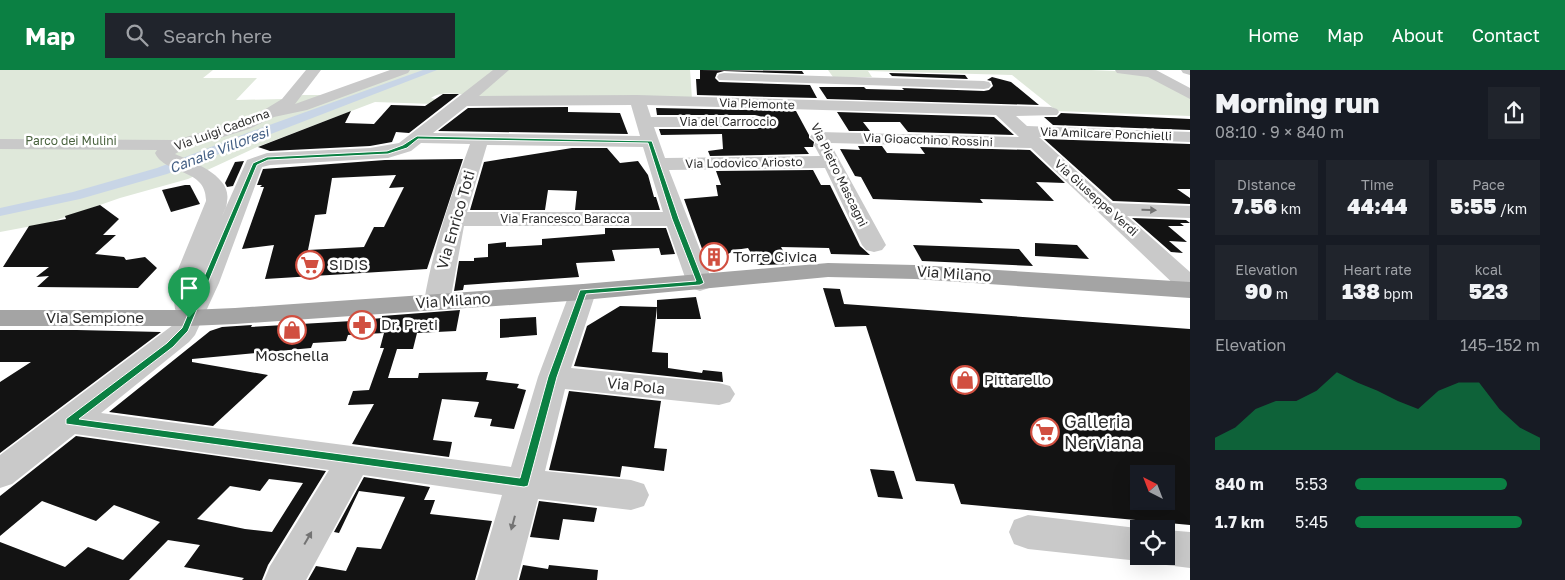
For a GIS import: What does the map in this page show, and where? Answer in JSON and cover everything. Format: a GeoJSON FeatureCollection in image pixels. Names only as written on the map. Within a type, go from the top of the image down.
{"type":"FeatureCollection","features":[{"type":"Feature","properties":{"kind":"main road","name":"Via Milano"},"geometry":{"type":"LineString","coordinates":[[189,318],[583,292],[807,272],[870,270],[1190,288]]}},
{"type":"Feature","properties":{"kind":"main road","name":"Via Milano"},"geometry":{"type":"LineString","coordinates":[[709,282],[897,279],[1190,298]]}},
{"type":"Feature","properties":{"kind":"main road","name":"Via Sempione"},"geometry":{"type":"LineString","coordinates":[[0,318],[189,318]]}},
{"type":"Feature","properties":{"kind":"street","name":"Via Luigi Cadorna"},"geometry":{"type":"LineString","coordinates":[[189,318],[185,284],[218,198],[217,191],[212,184],[172,151],[270,113],[288,102],[314,70]]}},
{"type":"Feature","properties":{"kind":"street"},"geometry":{"type":"LineString","coordinates":[[270,113],[301,107],[403,70]]}},
{"type":"Feature","properties":{"kind":"street"},"geometry":{"type":"LineString","coordinates":[[0,474],[170,345],[185,329],[254,164],[267,159],[388,152],[405,147],[502,70]]}},
{"type":"Feature","properties":{"kind":"street"},"geometry":{"type":"LineString","coordinates":[[1122,70],[1151,73],[1190,94]]}},
{"type":"Feature","properties":{"kind":"street"},"geometry":{"type":"LineString","coordinates":[[730,103],[723,73],[882,77],[984,85]]}},
{"type":"Feature","properties":{"kind":"street","name":"Via Giuseppe Verdi"},"geometry":{"type":"LineString","coordinates":[[973,74],[1029,137],[1109,209],[1190,288]]}},
{"type":"Feature","properties":{"kind":"street"},"geometry":{"type":"LineString","coordinates":[[816,75],[833,106]]}},
{"type":"Feature","properties":{"kind":"street"},"geometry":{"type":"LineString","coordinates":[[882,77],[906,108]]}},
{"type":"Feature","properties":{"kind":"street"},"geometry":{"type":"LineString","coordinates":[[637,100],[676,219],[709,282]]}},
{"type":"Feature","properties":{"kind":"street","name":"Via Piemonte"},"geometry":{"type":"LineString","coordinates":[[463,101],[637,100],[1051,112]]}},
{"type":"Feature","properties":{"kind":"street","name":"Via Pietro Mascagni"},"geometry":{"type":"LineString","coordinates":[[805,105],[831,162],[874,245]]}},
{"type":"Feature","properties":{"kind":"street","name":"Via del Carroccio"},"geometry":{"type":"LineString","coordinates":[[417,138],[480,140],[647,132],[773,122]]}},
{"type":"Feature","properties":{"kind":"street","name":"Via Gioacchino Rossini"},"geometry":{"type":"LineString","coordinates":[[820,137],[1029,137]]}},
{"type":"Feature","properties":{"kind":"street","name":"Via Amilcare Ponchielli"},"geometry":{"type":"LineString","coordinates":[[1029,137],[1190,137]]}},
{"type":"Feature","properties":{"kind":"street","name":"Via Enrico Toti"},"geometry":{"type":"LineString","coordinates":[[437,302],[440,278],[454,219],[480,140]]}},
{"type":"Feature","properties":{"kind":"street"},"geometry":{"type":"LineString","coordinates":[[0,144],[172,151]]}},
{"type":"Feature","properties":{"kind":"street","name":"Via Lodovico Ariosto"},"geometry":{"type":"LineString","coordinates":[[658,164],[831,162]]}},
{"type":"Feature","properties":{"kind":"street"},"geometry":{"type":"LineString","coordinates":[[1109,209],[1190,212]]}},
{"type":"Feature","properties":{"kind":"street","name":"Via Francesco Baracca"},"geometry":{"type":"LineString","coordinates":[[454,219],[676,219]]}},
{"type":"Feature","properties":{"kind":"street"},"geometry":{"type":"LineString","coordinates":[[497,580],[553,377],[583,292]]}},
{"type":"Feature","properties":{"kind":"street","name":"Via Pola"},"geometry":{"type":"LineString","coordinates":[[553,377],[719,394]]}},
{"type":"Feature","properties":{"kind":"street"},"geometry":{"type":"LineString","coordinates":[[70,421],[524,483],[631,494]]}},
{"type":"Feature","properties":{"kind":"street"},"geometry":{"type":"LineString","coordinates":[[284,580],[353,460]]}},
{"type":"Feature","properties":{"kind":"street"},"geometry":{"type":"LineString","coordinates":[[1028,532],[1130,543]]}},
{"type":"Feature","properties":{"kind":"street"},"geometry":{"type":"LineString","coordinates":[[1175,548],[1190,550]]}},
{"type":"Feature","properties":{"kind":"green space","name":"Parco dei Mulini"},"geometry":{"type":"Polygon","coordinates":[[[0,70],[213,70],[203,78],[257,78],[236,100],[284,99],[303,95],[322,95],[407,70],[690,70],[692,99],[482,99],[449,93],[436,95],[431,98],[440,100],[433,104],[375,102],[257,147],[188,179],[120,198],[48,223],[0,232],[0,70]]]}},
{"type":"Feature","properties":{"kind":"green space"},"geometry":{"type":"Polygon","coordinates":[[[828,70],[1091,70],[1139,72],[1190,96],[1190,116],[1057,111],[1012,75],[868,71],[872,77],[833,77],[828,70]]]}},
{"type":"Feature","properties":{"kind":"building"},"geometry":{"type":"Polygon","coordinates":[[[700,70],[802,71],[804,74],[724,71],[717,73],[715,78],[719,82],[810,85],[817,98],[697,95],[696,79],[700,79],[700,70]]]}},
{"type":"Feature","properties":{"kind":"building"},"geometry":{"type":"Polygon","coordinates":[[[889,73],[965,75],[968,79],[892,76],[889,73]]]}},
{"type":"Feature","properties":{"kind":"building"},"geometry":{"type":"Polygon","coordinates":[[[992,77],[1011,82],[1039,105],[827,99],[819,87],[984,91],[989,90],[993,86],[991,81],[987,80],[992,77]]]}},
{"type":"Feature","properties":{"kind":"building"},"geometry":{"type":"Polygon","coordinates":[[[443,94],[459,94],[409,133],[396,132],[392,142],[370,146],[270,151],[258,147],[351,111],[345,123],[374,124],[391,105],[425,106],[443,94]]]}},
{"type":"Feature","properties":{"kind":"building"},"geometry":{"type":"Polygon","coordinates":[[[568,107],[568,112],[620,113],[628,134],[438,131],[468,108],[568,107]]]}},
{"type":"Feature","properties":{"kind":"building"},"geometry":{"type":"Polygon","coordinates":[[[656,108],[796,111],[809,138],[814,142],[813,147],[804,147],[809,154],[710,156],[708,151],[723,149],[722,134],[661,135],[659,129],[755,129],[763,127],[765,123],[763,117],[755,115],[657,115],[656,108]]]}},
{"type":"Feature","properties":{"kind":"building"},"geometry":{"type":"Polygon","coordinates":[[[837,112],[994,117],[1014,135],[908,132],[900,122],[863,122],[870,131],[849,131],[837,112]]]}},
{"type":"Feature","properties":{"kind":"building"},"geometry":{"type":"Polygon","coordinates":[[[1061,113],[1190,119],[1190,130],[1053,125],[1044,117],[1057,117],[1061,113]]]}},
{"type":"Feature","properties":{"kind":"building"},"geometry":{"type":"Polygon","coordinates":[[[1044,139],[1190,144],[1190,189],[1177,189],[1190,198],[1190,204],[1113,201],[1044,139]]]}},
{"type":"Feature","properties":{"kind":"building"},"geometry":{"type":"Polygon","coordinates":[[[858,146],[882,146],[887,153],[925,154],[920,147],[1030,150],[1065,183],[1036,182],[1054,201],[980,199],[983,203],[873,199],[861,177],[855,176],[840,149],[860,150],[858,146]]]}},
{"type":"Feature","properties":{"kind":"building"},"geometry":{"type":"Polygon","coordinates":[[[572,148],[607,148],[620,163],[638,161],[648,175],[660,210],[575,210],[577,191],[548,190],[545,210],[470,210],[484,162],[572,148]]]}},
{"type":"Feature","properties":{"kind":"building"},"geometry":{"type":"Polygon","coordinates":[[[463,159],[427,269],[265,279],[274,245],[242,249],[264,187],[257,185],[263,169],[385,160],[463,159]],[[396,175],[332,178],[326,214],[315,215],[308,250],[364,247],[374,227],[384,227],[404,187],[389,188],[396,175]]]}},
{"type":"Feature","properties":{"kind":"building"},"geometry":{"type":"Polygon","coordinates":[[[244,161],[233,186],[227,187],[225,183],[235,162],[244,161]]]}},
{"type":"Feature","properties":{"kind":"building"},"geometry":{"type":"Polygon","coordinates":[[[813,170],[821,185],[830,185],[860,246],[870,255],[831,254],[829,248],[781,247],[790,264],[758,265],[748,248],[735,250],[714,262],[705,257],[684,199],[718,196],[716,185],[721,185],[716,171],[813,170]]]}},
{"type":"Feature","properties":{"kind":"building"},"geometry":{"type":"Polygon","coordinates":[[[190,185],[200,204],[171,212],[162,190],[190,185]]]}},
{"type":"Feature","properties":{"kind":"building"},"geometry":{"type":"Polygon","coordinates":[[[100,205],[119,219],[103,235],[116,235],[95,254],[124,257],[126,260],[145,257],[157,268],[138,288],[37,287],[49,276],[36,277],[49,267],[3,267],[29,226],[66,219],[65,216],[100,205]]]}},
{"type":"Feature","properties":{"kind":"building"},"geometry":{"type":"Polygon","coordinates":[[[1132,218],[1186,220],[1190,223],[1180,223],[1184,226],[1168,226],[1187,242],[1169,241],[1183,253],[1171,252],[1132,218]]]}},
{"type":"Feature","properties":{"kind":"building"},"geometry":{"type":"Polygon","coordinates":[[[605,228],[666,228],[675,254],[661,255],[659,248],[612,250],[615,261],[576,263],[579,277],[464,285],[463,290],[454,291],[459,261],[474,261],[474,258],[488,257],[488,244],[506,242],[506,247],[542,245],[542,239],[605,234],[605,228]]]}},
{"type":"Feature","properties":{"kind":"building"},"geometry":{"type":"Polygon","coordinates":[[[1035,243],[1077,245],[1089,259],[1035,256],[1035,243]]]}},
{"type":"Feature","properties":{"kind":"building"},"geometry":{"type":"Polygon","coordinates":[[[913,245],[1019,249],[1033,266],[922,261],[913,245]]]}},
{"type":"Feature","properties":{"kind":"building","name":"Galleria Nerviana"},"geometry":{"type":"Polygon","coordinates":[[[823,288],[840,289],[844,304],[1190,329],[1190,525],[1175,524],[1175,520],[1135,520],[961,504],[954,484],[916,481],[866,326],[835,327],[823,288]]]}},
{"type":"Feature","properties":{"kind":"building"},"geometry":{"type":"Polygon","coordinates":[[[696,297],[701,319],[657,319],[657,300],[696,297]]]}},
{"type":"Feature","properties":{"kind":"building"},"geometry":{"type":"Polygon","coordinates":[[[620,306],[657,307],[652,352],[668,353],[668,368],[702,373],[703,370],[722,372],[723,382],[574,366],[587,326],[620,306]]]}},
{"type":"Feature","properties":{"kind":"building"},"geometry":{"type":"Polygon","coordinates":[[[460,310],[456,331],[417,333],[413,349],[397,349],[388,378],[418,378],[419,373],[488,372],[486,380],[519,384],[517,388],[526,390],[514,429],[490,426],[492,419],[474,417],[479,402],[442,399],[433,440],[452,442],[449,457],[352,444],[374,404],[348,405],[353,391],[369,390],[384,348],[380,348],[384,333],[348,335],[346,341],[313,343],[311,348],[192,359],[192,362],[268,375],[213,426],[109,412],[210,331],[222,327],[352,321],[382,318],[382,316],[460,310]]]}},
{"type":"Feature","properties":{"kind":"building"},"geometry":{"type":"Polygon","coordinates":[[[536,317],[537,335],[500,338],[500,319],[536,317]]]}},
{"type":"Feature","properties":{"kind":"building"},"geometry":{"type":"Polygon","coordinates":[[[0,330],[161,332],[0,453],[0,382],[31,362],[0,362],[0,330]]]}},
{"type":"Feature","properties":{"kind":"building"},"geometry":{"type":"Polygon","coordinates":[[[569,391],[661,401],[654,448],[667,449],[664,471],[622,466],[620,477],[549,470],[569,391]]]}},
{"type":"Feature","properties":{"kind":"building"},"geometry":{"type":"Polygon","coordinates":[[[76,436],[326,471],[268,565],[262,580],[242,580],[244,578],[184,567],[200,545],[168,540],[129,580],[0,580],[0,542],[65,567],[88,547],[123,560],[160,522],[114,505],[96,521],[42,501],[0,536],[0,496],[76,436]],[[269,479],[260,491],[230,486],[197,519],[245,529],[272,532],[303,483],[269,479]]]}},
{"type":"Feature","properties":{"kind":"building"},"geometry":{"type":"Polygon","coordinates":[[[870,469],[894,471],[903,499],[878,497],[870,469]]]}},
{"type":"Feature","properties":{"kind":"building"},"geometry":{"type":"Polygon","coordinates":[[[364,477],[430,487],[424,500],[435,500],[430,514],[492,521],[475,580],[308,580],[316,566],[346,571],[357,547],[381,549],[405,497],[359,491],[339,533],[334,532],[364,477]]]}},
{"type":"Feature","properties":{"kind":"building"},"geometry":{"type":"Polygon","coordinates":[[[539,501],[597,508],[594,522],[563,519],[559,540],[530,537],[539,501]]]}},
{"type":"Feature","properties":{"kind":"building"},"geometry":{"type":"Polygon","coordinates":[[[523,565],[548,569],[549,565],[598,570],[597,580],[519,580],[523,565]]]}},
{"type":"Feature","properties":{"kind":"waterway","name":"Canale Villoresi"},"geometry":{"type":"LineString","coordinates":[[0,212],[75,196],[162,171],[251,136],[432,70]]}},
{"type":"Feature","properties":{"kind":"place","name":"Torre Civica"},"geometry":{"type":"Point","coordinates":[714,257]}},
{"type":"Feature","properties":{"kind":"place","name":"SIDIS"},"geometry":{"type":"Point","coordinates":[310,265]}},
{"type":"Feature","properties":{"kind":"place","name":"Dr. Preti"},"geometry":{"type":"Point","coordinates":[362,325]}},
{"type":"Feature","properties":{"kind":"place","name":"Moschella"},"geometry":{"type":"Point","coordinates":[292,330]}},
{"type":"Feature","properties":{"kind":"place","name":"Pittarello"},"geometry":{"type":"Point","coordinates":[965,380]}},
{"type":"Feature","properties":{"kind":"place","name":"Galleria Nerviana"},"geometry":{"type":"Point","coordinates":[1045,432]}},
{"type":"Feature","properties":{"kind":"route"},"geometry":{"type":"LineString","coordinates":[[417,138],[650,142],[700,283],[583,292],[553,377],[524,483],[70,421],[170,345],[185,329],[189,318],[207,280],[254,164],[267,159],[388,152],[405,147],[417,138]]}}]}
